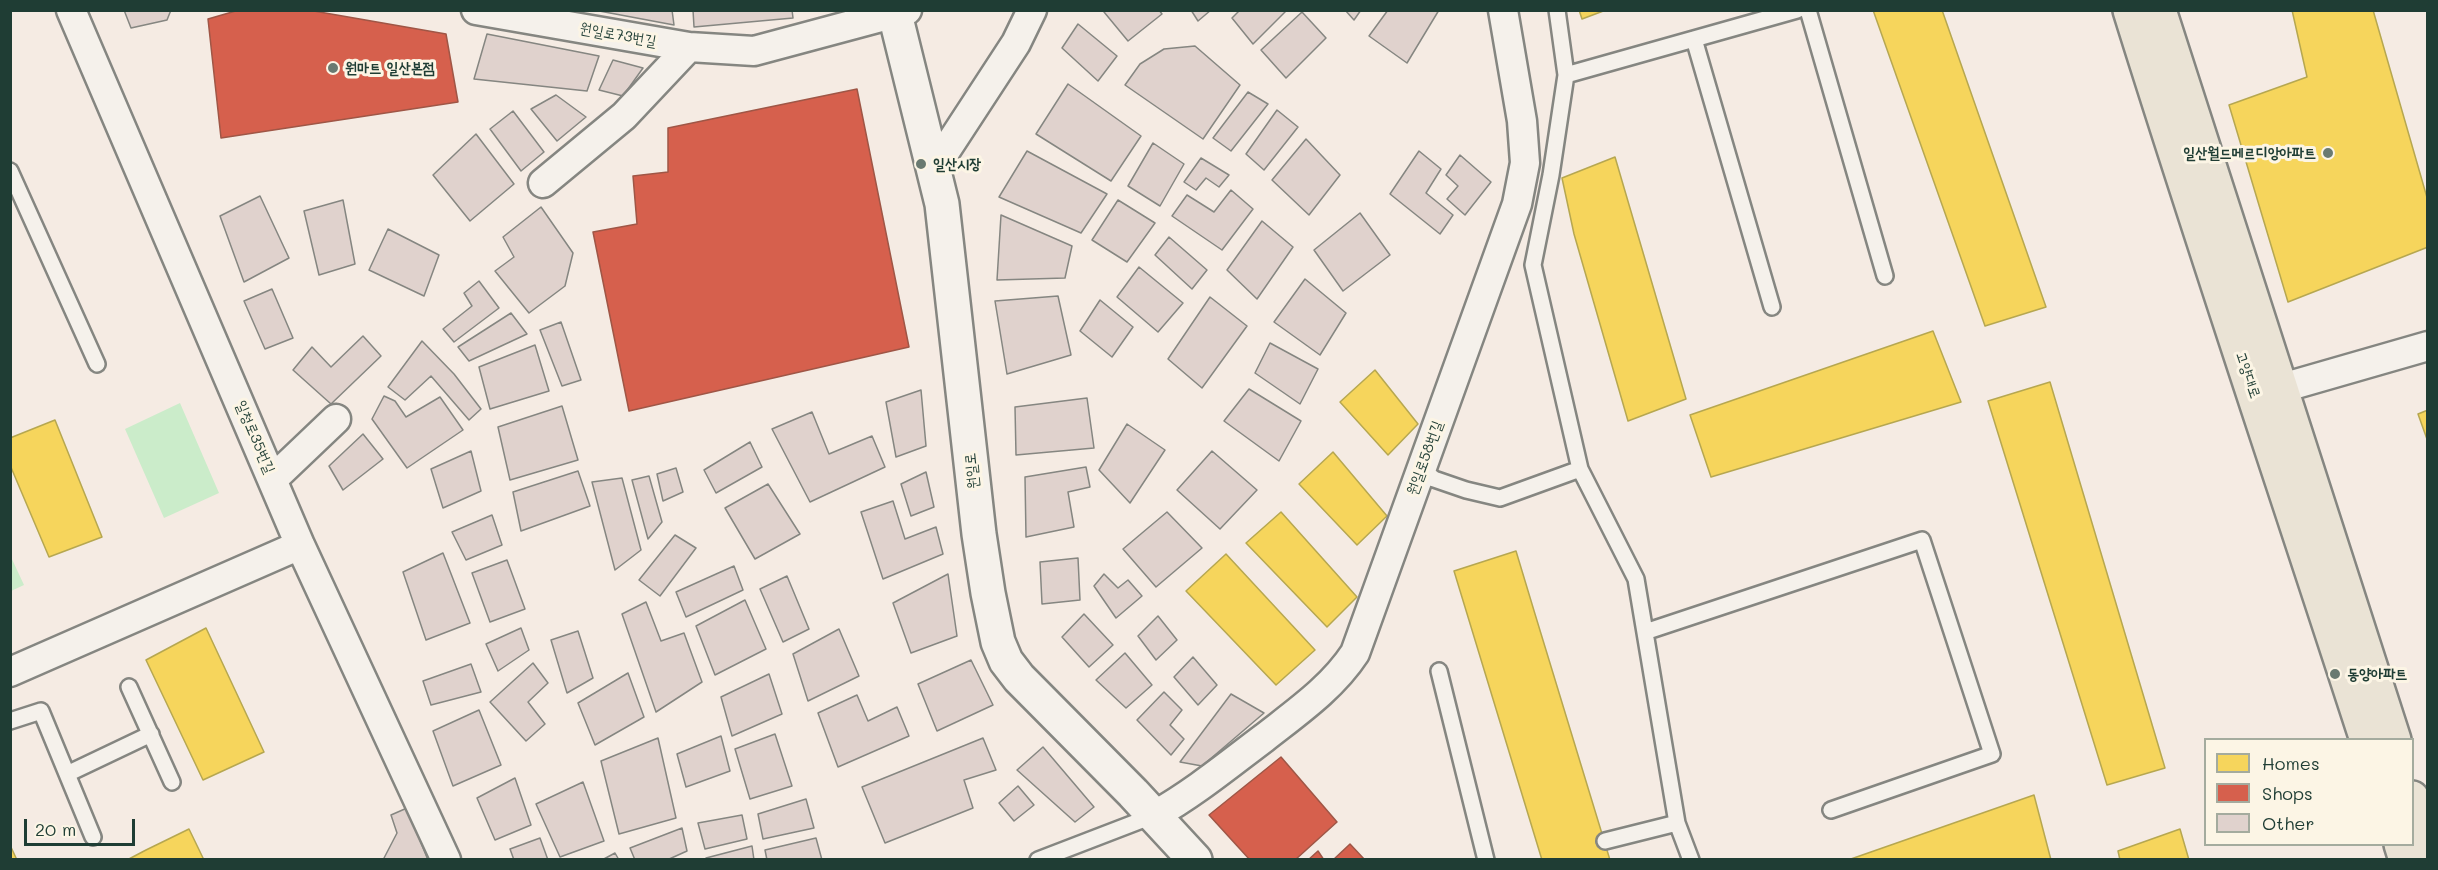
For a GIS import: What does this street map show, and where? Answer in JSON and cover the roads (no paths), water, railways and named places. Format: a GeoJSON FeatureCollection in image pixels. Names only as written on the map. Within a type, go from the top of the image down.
{"type":"FeatureCollection","features":[{"type":"Feature","properties":{"kind":"main road","name":"고양대로"},"geometry":{"type":"LineString","coordinates":[[2130,10],[2200,236],[2257,400],[2366,738]]}},
{"type":"Feature","properties":{"kind":"main road","name":"고양대로"},"geometry":{"type":"LineString","coordinates":[[2159,10],[2393,738]]}},
{"type":"Feature","properties":{"kind":"main road"},"geometry":{"type":"LineString","coordinates":[[2414,805],[2427,847]]}},
{"type":"Feature","properties":{"kind":"street","name":"일청로35번길"},"geometry":{"type":"LineString","coordinates":[[71,10],[300,544],[446,860]]}},
{"type":"Feature","properties":{"kind":"street","name":"원일로73번길"},"geometry":{"type":"LineString","coordinates":[[476,10],[689,47],[754,51],[898,12]]}},
{"type":"Feature","properties":{"kind":"street"},"geometry":{"type":"LineString","coordinates":[[935,166],[1016,43],[1032,10]]}},
{"type":"Feature","properties":{"kind":"street","name":"원일로58번길"},"geometry":{"type":"LineString","coordinates":[[1155,815],[1188,797],[1318,696],[1342,672],[1355,653],[1517,204],[1524,163],[1522,121],[1503,10]]}},
{"type":"Feature","properties":{"kind":"street","name":"원일로"},"geometry":{"type":"LineString","coordinates":[[898,12],[942,204],[979,534],[998,642],[1006,661],[1019,678],[1155,815],[1195,860]]}},
{"type":"Feature","properties":{"kind":"street"},"geometry":{"type":"LineString","coordinates":[[543,183],[624,116],[689,47]]}},
{"type":"Feature","properties":{"kind":"street"},"geometry":{"type":"LineString","coordinates":[[2282,388],[2427,346]]}},
{"type":"Feature","properties":{"kind":"street"},"geometry":{"type":"LineString","coordinates":[[273,478],[336,419]]}},
{"type":"Feature","properties":{"kind":"street"},"geometry":{"type":"LineString","coordinates":[[10,672],[300,544]]}},
{"type":"Feature","properties":{"kind":"lane"},"geometry":{"type":"LineString","coordinates":[[1557,10],[1566,75],[1551,175],[1533,265],[1580,469],[1636,579],[1677,823],[1691,860]]}},
{"type":"Feature","properties":{"kind":"lane"},"geometry":{"type":"LineString","coordinates":[[1566,75],[1797,10]]}},
{"type":"Feature","properties":{"kind":"lane"},"geometry":{"type":"LineString","coordinates":[[1808,10],[1885,276]]}},
{"type":"Feature","properties":{"kind":"lane"},"geometry":{"type":"LineString","coordinates":[[1694,39],[1772,307]]}},
{"type":"Feature","properties":{"kind":"lane"},"geometry":{"type":"LineString","coordinates":[[10,171],[96,364]]}},
{"type":"Feature","properties":{"kind":"lane"},"geometry":{"type":"LineString","coordinates":[[1421,469],[1434,479],[1500,498],[1580,469]]}},
{"type":"Feature","properties":{"kind":"lane"},"geometry":{"type":"LineString","coordinates":[[1645,632],[1922,540],[1992,754],[1831,810]]}},
{"type":"Feature","properties":{"kind":"lane"},"geometry":{"type":"LineString","coordinates":[[1439,671],[1486,860]]}},
{"type":"Feature","properties":{"kind":"lane"},"geometry":{"type":"LineString","coordinates":[[129,687],[172,782]]}},
{"type":"Feature","properties":{"kind":"lane"},"geometry":{"type":"LineString","coordinates":[[10,721],[40,711],[93,837]]}},
{"type":"Feature","properties":{"kind":"lane"},"geometry":{"type":"LineString","coordinates":[[67,774],[150,734]]}},
{"type":"Feature","properties":{"kind":"lane"},"geometry":{"type":"LineString","coordinates":[[1038,860],[1155,815]]}},
{"type":"Feature","properties":{"kind":"lane"},"geometry":{"type":"LineString","coordinates":[[1605,841],[1677,823]]}},
{"type":"Feature","properties":{"kind":"place","name":"원마트 일산본점"},"geometry":{"type":"Point","coordinates":[333,68]}},
{"type":"Feature","properties":{"kind":"place","name":"일산월드메르디앙아파트"},"geometry":{"type":"Point","coordinates":[2328,153]}},
{"type":"Feature","properties":{"kind":"place","name":"일산시장"},"geometry":{"type":"Point","coordinates":[921,164]}},
{"type":"Feature","properties":{"kind":"place","name":"동양아파트"},"geometry":{"type":"Point","coordinates":[2335,674]}}]}
